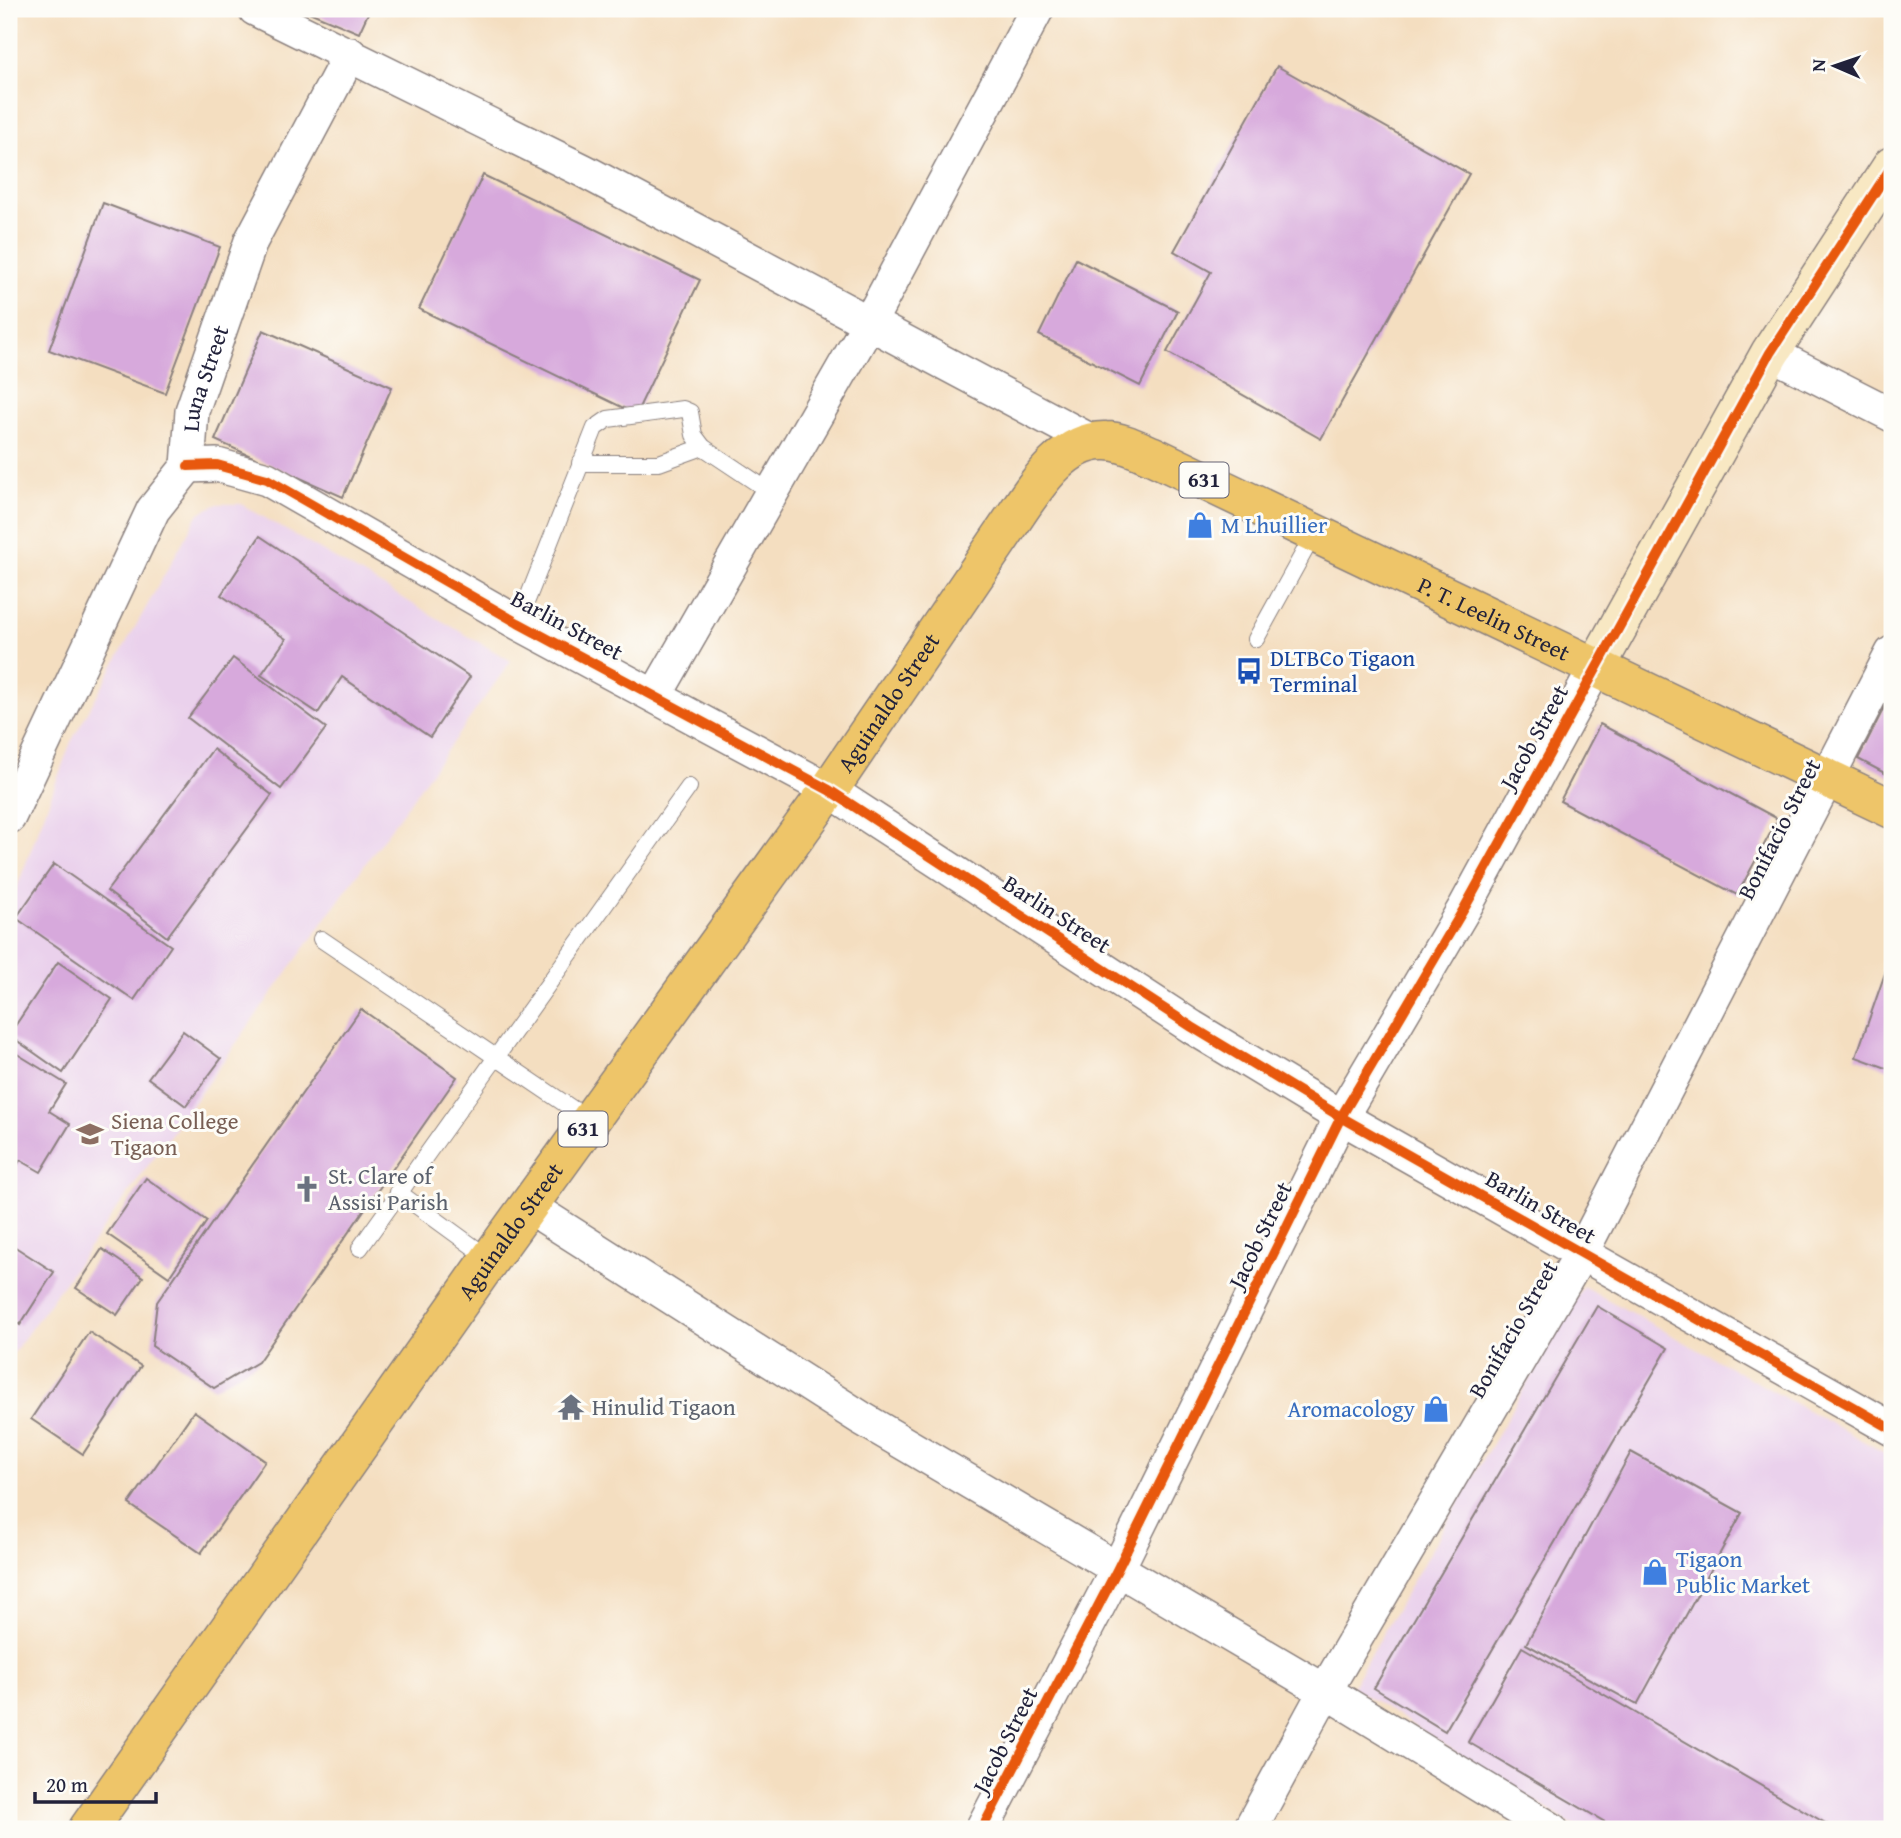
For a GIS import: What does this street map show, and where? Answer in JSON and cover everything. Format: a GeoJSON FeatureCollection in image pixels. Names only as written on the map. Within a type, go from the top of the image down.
{"type":"FeatureCollection","features":[{"type":"Feature","properties":{"kind":"main road","name":"P. T. Leelin Street"},"geometry":{"type":"LineString","coordinates":[[1091,441],[1109,441],[1153,456],[1892,809]]}},
{"type":"Feature","properties":{"kind":"main road","name":"Aguinaldo Street"},"geometry":{"type":"LineString","coordinates":[[88,1829],[589,1120],[829,790],[1031,494],[1072,449],[1091,441]]}},
{"type":"Feature","properties":{"kind":"street"},"geometry":{"type":"LineString","coordinates":[[255,9],[584,172],[1091,441]]}},
{"type":"Feature","properties":{"kind":"street"},"geometry":{"type":"LineString","coordinates":[[654,696],[868,325],[1037,9]]}},
{"type":"Feature","properties":{"kind":"street","name":"Luna Street"},"geometry":{"type":"LineString","coordinates":[[9,817],[153,510],[187,466],[192,411],[251,241],[350,54]]}},
{"type":"Feature","properties":{"kind":"street"},"geometry":{"type":"LineString","coordinates":[[1595,669],[1770,353],[1892,166]]}},
{"type":"Feature","properties":{"kind":"street"},"geometry":{"type":"LineString","coordinates":[[1770,353],[1892,415]]}},
{"type":"Feature","properties":{"kind":"street","name":"Barlin Street"},"geometry":{"type":"LineString","coordinates":[[187,466],[218,465],[267,480],[517,623],[829,790],[1192,1027],[1342,1117],[1892,1429]]}},
{"type":"Feature","properties":{"kind":"street","name":"Bonifacio Street"},"geometry":{"type":"LineString","coordinates":[[1250,1829],[1325,1690],[1581,1254],[1829,780],[1892,653]]}},
{"type":"Feature","properties":{"kind":"street","name":"Jacob Street"},"geometry":{"type":"LineString","coordinates":[[982,1829],[1117,1570],[1342,1117],[1465,907],[1595,669]]}},
{"type":"Feature","properties":{"kind":"street"},"geometry":{"type":"LineString","coordinates":[[528,1206],[761,1356],[1117,1570],[1325,1690],[1551,1829]]}},
{"type":"Feature","properties":{"kind":"lane"},"geometry":{"type":"LineString","coordinates":[[517,623],[595,429],[608,419],[683,410],[690,412],[694,435],[703,447],[772,492]]}},
{"type":"Feature","properties":{"kind":"lane"},"geometry":{"type":"LineString","coordinates":[[580,463],[659,463],[703,447]]}},
{"type":"Feature","properties":{"kind":"lane"},"geometry":{"type":"LineString","coordinates":[[1256,639],[1315,532]]}},
{"type":"Feature","properties":{"kind":"lane"},"geometry":{"type":"LineString","coordinates":[[360,1248],[689,787]]}},
{"type":"Feature","properties":{"kind":"lane"},"geometry":{"type":"LineString","coordinates":[[321,939],[589,1120]]}},
{"type":"Feature","properties":{"kind":"lane"},"geometry":{"type":"LineString","coordinates":[[398,1192],[490,1259]]}},
{"type":"Feature","properties":{"kind":"shaded area","name":"Siena College Tigaon"},"geometry":{"type":"Polygon","coordinates":[[[218,504],[241,504],[511,661],[9,1359],[9,909],[71,742],[199,513],[218,504]]]}},
{"type":"Feature","properties":{"kind":"shaded area","name":"Tigaon Public Market"},"geometry":{"type":"Polygon","coordinates":[[[1583,1286],[1892,1457],[1892,1829],[1579,1829],[1352,1687],[1583,1286]]]}},
{"type":"Feature","properties":{"kind":"building"},"geometry":{"type":"Polygon","coordinates":[[[302,9],[370,9],[359,33],[302,9]]]}},
{"type":"Feature","properties":{"kind":"building"},"geometry":{"type":"Polygon","coordinates":[[[1277,66],[1469,174],[1321,439],[1167,352],[1211,272],[1174,251],[1277,66]]]}},
{"type":"Feature","properties":{"kind":"building"},"geometry":{"type":"Polygon","coordinates":[[[483,175],[700,280],[636,414],[419,309],[483,175]]]}},
{"type":"Feature","properties":{"kind":"building"},"geometry":{"type":"Polygon","coordinates":[[[103,203],[220,247],[165,393],[49,350],[103,203]]]}},
{"type":"Feature","properties":{"kind":"building"},"geometry":{"type":"Polygon","coordinates":[[[1076,259],[1178,311],[1140,386],[1039,335],[1076,259]]]}},
{"type":"Feature","properties":{"kind":"building"},"geometry":{"type":"Polygon","coordinates":[[[263,330],[392,387],[343,497],[215,440],[263,330]]]}},
{"type":"Feature","properties":{"kind":"building"},"geometry":{"type":"Polygon","coordinates":[[[260,536],[470,677],[430,737],[342,677],[318,713],[261,675],[286,639],[221,595],[260,536]]]}},
{"type":"Feature","properties":{"kind":"building"},"geometry":{"type":"Polygon","coordinates":[[[233,658],[326,728],[281,789],[188,718],[233,658]]]}},
{"type":"Feature","properties":{"kind":"building"},"geometry":{"type":"Polygon","coordinates":[[[1892,692],[1892,777],[1858,759],[1892,692]]]}},
{"type":"Feature","properties":{"kind":"building"},"geometry":{"type":"Polygon","coordinates":[[[1600,724],[1778,819],[1737,895],[1560,801],[1600,724]]]}},
{"type":"Feature","properties":{"kind":"building"},"geometry":{"type":"Polygon","coordinates":[[[213,749],[272,795],[167,937],[107,891],[213,749]]]}},
{"type":"Feature","properties":{"kind":"building"},"geometry":{"type":"Polygon","coordinates":[[[54,864],[171,946],[134,1000],[16,918],[54,864]]]}},
{"type":"Feature","properties":{"kind":"building"},"geometry":{"type":"Polygon","coordinates":[[[1892,953],[1892,1070],[1856,1057],[1892,953]]]}},
{"type":"Feature","properties":{"kind":"building"},"geometry":{"type":"Polygon","coordinates":[[[58,962],[112,999],[63,1073],[9,1035],[58,962]]]}},
{"type":"Feature","properties":{"kind":"building","name":"St. Clare of Assisi Parish"},"geometry":{"type":"Polygon","coordinates":[[[361,1009],[457,1077],[258,1362],[214,1388],[152,1346],[157,1302],[361,1009]]]}},
{"type":"Feature","properties":{"kind":"building"},"geometry":{"type":"Polygon","coordinates":[[[183,1031],[221,1059],[186,1106],[148,1078],[183,1031]]]}},
{"type":"Feature","properties":{"kind":"building"},"geometry":{"type":"Polygon","coordinates":[[[9,1049],[66,1084],[49,1111],[70,1124],[41,1172],[20,1160],[9,1179],[9,1049]]]}},
{"type":"Feature","properties":{"kind":"building"},"geometry":{"type":"Polygon","coordinates":[[[146,1178],[207,1221],[169,1277],[107,1234],[146,1178]]]}},
{"type":"Feature","properties":{"kind":"building"},"geometry":{"type":"Polygon","coordinates":[[[9,1243],[54,1272],[20,1325],[9,1318],[9,1243]]]}},
{"type":"Feature","properties":{"kind":"building"},"geometry":{"type":"Polygon","coordinates":[[[102,1249],[143,1277],[117,1315],[76,1288],[102,1249]]]}},
{"type":"Feature","properties":{"kind":"building"},"geometry":{"type":"Polygon","coordinates":[[[1597,1306],[1668,1348],[1445,1731],[1374,1688],[1597,1306]]]}},
{"type":"Feature","properties":{"kind":"building"},"geometry":{"type":"Polygon","coordinates":[[[89,1332],[141,1366],[83,1454],[31,1419],[89,1332]]]}},
{"type":"Feature","properties":{"kind":"building"},"geometry":{"type":"Polygon","coordinates":[[[194,1411],[265,1461],[201,1553],[129,1504],[194,1411]]]}},
{"type":"Feature","properties":{"kind":"building"},"geometry":{"type":"Polygon","coordinates":[[[1631,1452],[1742,1513],[1637,1705],[1526,1644],[1631,1452]]]}},
{"type":"Feature","properties":{"kind":"building"},"geometry":{"type":"Polygon","coordinates":[[[1522,1647],[1827,1824],[1824,1829],[1617,1829],[1468,1742],[1522,1647]]]}},
{"type":"Feature","properties":{"kind":"cycle path"},"geometry":{"type":"LineString","coordinates":[[982,1829],[1117,1570],[1341,1117],[1465,907],[1770,353],[1892,166]]}},
{"type":"Feature","properties":{"kind":"cycle path"},"geometry":{"type":"LineString","coordinates":[[188,466],[217,465],[267,479],[518,623],[829,790],[1192,1027],[1341,1117],[1892,1429]]}},
{"type":"Feature","properties":{"kind":"place","name":"M Lhuillier"},"geometry":{"type":"Point","coordinates":[1200,525]}},
{"type":"Feature","properties":{"kind":"place","name":"DLTBCo Tigaon Terminal"},"geometry":{"type":"Point","coordinates":[1249,671]}},
{"type":"Feature","properties":{"kind":"place","name":"Siena College Tigaon"},"geometry":{"type":"Point","coordinates":[90,1134]}},
{"type":"Feature","properties":{"kind":"place","name":"St. Clare of Assisi Parish"},"geometry":{"type":"Point","coordinates":[307,1189]}},
{"type":"Feature","properties":{"kind":"place","name":"Hinulid Tigaon"},"geometry":{"type":"Point","coordinates":[571,1407]}},
{"type":"Feature","properties":{"kind":"place","name":"Aromacology"},"geometry":{"type":"Point","coordinates":[1436,1409]}},
{"type":"Feature","properties":{"kind":"place","name":"Tigaon Public Market"},"geometry":{"type":"Point","coordinates":[1655,1572]}}]}
